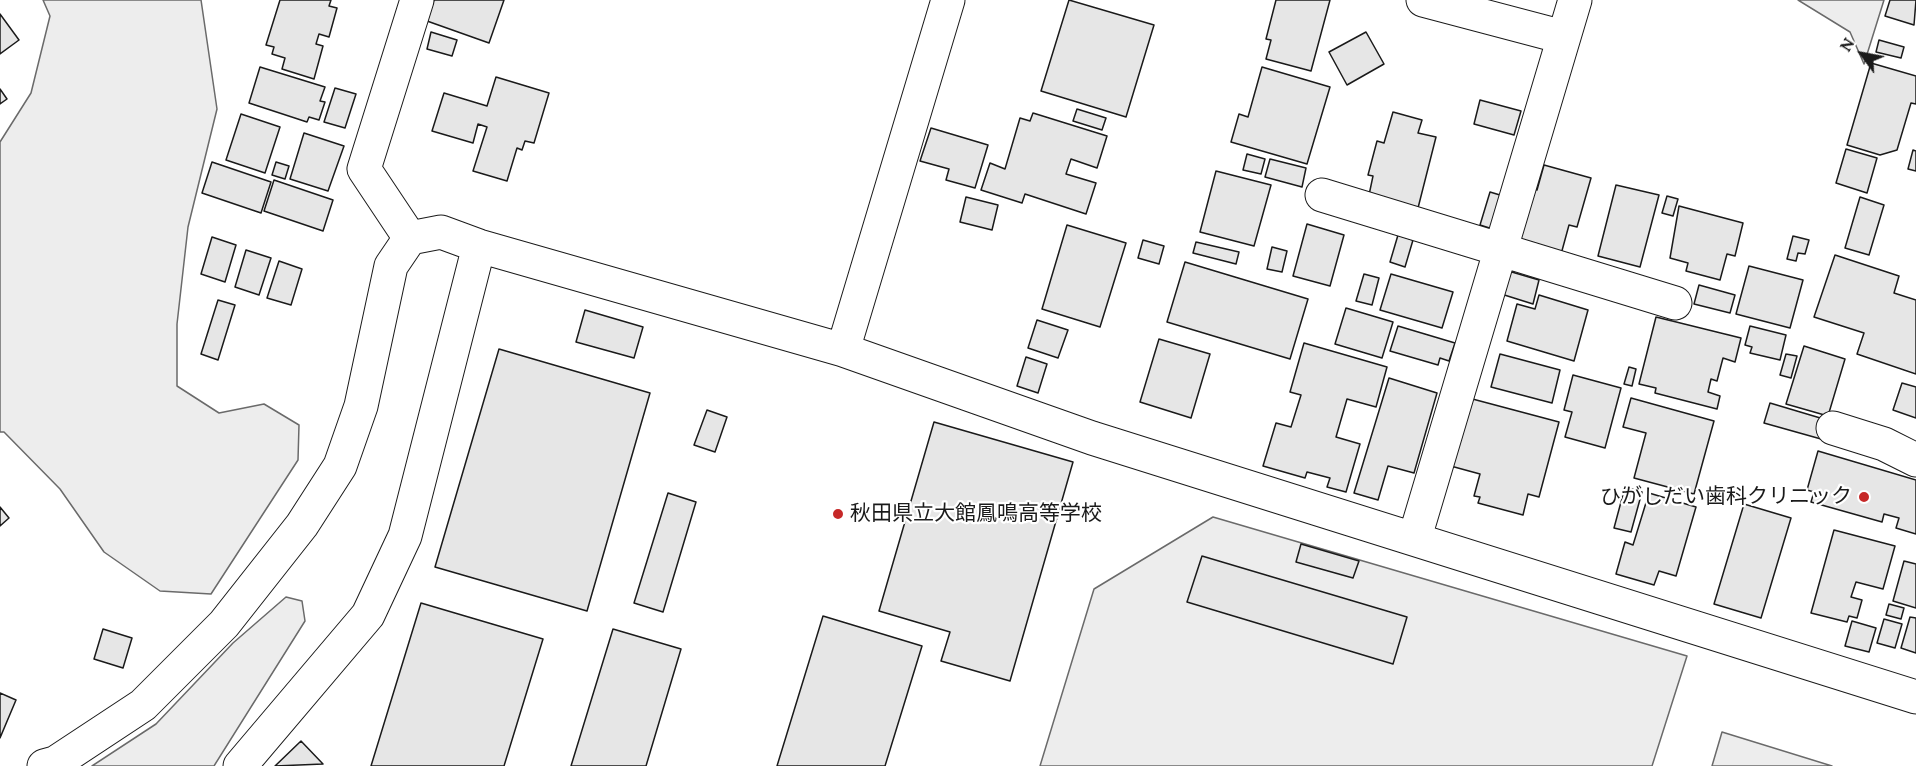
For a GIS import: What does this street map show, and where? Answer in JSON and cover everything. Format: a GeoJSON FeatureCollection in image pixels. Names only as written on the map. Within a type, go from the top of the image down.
{"type":"FeatureCollection","features":[{"type":"Feature","properties":{"kind":"street"},"geometry":{"type":"LineString","coordinates":[[410,238],[364,169],[417,0]]}},
{"type":"Feature","properties":{"kind":"street"},"geometry":{"type":"LineString","coordinates":[[843,350],[948,0]]}},
{"type":"Feature","properties":{"kind":"street"},"geometry":{"type":"LineString","coordinates":[[1423,0],[1563,37]]}},
{"type":"Feature","properties":{"kind":"street"},"geometry":{"type":"LineString","coordinates":[[1415,537],[1575,0]]}},
{"type":"Feature","properties":{"kind":"street"},"geometry":{"type":"LineString","coordinates":[[1322,195],[1675,303]]}},
{"type":"Feature","properties":{"kind":"street"},"geometry":{"type":"LineString","coordinates":[[44,766],[55,763],[143,705],[224,624],[302,525],[340,466],[361,406],[391,267],[410,238],[441,232],[479,246],[843,350],[1092,438],[1415,537],[1916,697]]}},
{"type":"Feature","properties":{"kind":"street"},"geometry":{"type":"LineString","coordinates":[[240,766],[368,615],[405,536],[479,246]]}},
{"type":"Feature","properties":{"kind":"street"},"geometry":{"type":"LineString","coordinates":[[1833,428],[1884,444],[1916,460]]}},
{"type":"Feature","properties":{"kind":"shaded area"},"geometry":{"type":"Polygon","coordinates":[[[43,0],[201,0],[217,109],[188,227],[177,324],[177,386],[219,413],[264,404],[299,425],[298,460],[211,594],[160,591],[104,552],[60,489],[4,432],[0,432],[0,142],[31,93],[50,16],[43,0]]]}},
{"type":"Feature","properties":{"kind":"shaded area"},"geometry":{"type":"Polygon","coordinates":[[[1798,0],[1884,0],[1864,64],[1850,32],[1798,0]]]}},
{"type":"Feature","properties":{"kind":"shaded area"},"geometry":{"type":"Polygon","coordinates":[[[1213,517],[1687,656],[1652,766],[1040,766],[1094,589],[1213,517]]]}},
{"type":"Feature","properties":{"kind":"shaded area"},"geometry":{"type":"Polygon","coordinates":[[[286,597],[302,601],[305,621],[214,766],[92,766],[156,724],[233,643],[286,597]]]}},
{"type":"Feature","properties":{"kind":"shaded area"},"geometry":{"type":"Polygon","coordinates":[[[1722,732],[1832,766],[1712,766],[1722,732]]]}},
{"type":"Feature","properties":{"kind":"building"},"geometry":{"type":"Polygon","coordinates":[[[280,0],[331,0],[329,6],[337,8],[329,37],[319,34],[316,44],[323,46],[314,79],[282,69],[285,58],[272,54],[274,47],[266,45],[280,0]]]}},
{"type":"Feature","properties":{"kind":"building"},"geometry":{"type":"Polygon","coordinates":[[[434,0],[504,0],[489,43],[427,21],[434,0]]]}},
{"type":"Feature","properties":{"kind":"building"},"geometry":{"type":"Polygon","coordinates":[[[1069,0],[1154,25],[1126,117],[1041,91],[1069,0]]]}},
{"type":"Feature","properties":{"kind":"building"},"geometry":{"type":"Polygon","coordinates":[[[1276,0],[1330,0],[1311,71],[1266,59],[1271,40],[1266,39],[1276,0]]]}},
{"type":"Feature","properties":{"kind":"building"},"geometry":{"type":"Polygon","coordinates":[[[1890,0],[1916,0],[1914,25],[1885,16],[1890,0]]]}},
{"type":"Feature","properties":{"kind":"building"},"geometry":{"type":"Polygon","coordinates":[[[0,14],[19,40],[0,54],[0,14]]]}},
{"type":"Feature","properties":{"kind":"building"},"geometry":{"type":"Polygon","coordinates":[[[431,32],[457,40],[452,56],[427,49],[431,32]]]}},
{"type":"Feature","properties":{"kind":"building"},"geometry":{"type":"Polygon","coordinates":[[[1366,32],[1384,64],[1347,85],[1329,52],[1366,32]]]}},
{"type":"Feature","properties":{"kind":"building"},"geometry":{"type":"Polygon","coordinates":[[[1879,40],[1904,47],[1901,58],[1876,52],[1879,40]]]}},
{"type":"Feature","properties":{"kind":"building"},"geometry":{"type":"Polygon","coordinates":[[[1871,63],[1916,76],[1916,104],[1911,103],[1897,150],[1880,155],[1847,145],[1871,63]]]}},
{"type":"Feature","properties":{"kind":"building"},"geometry":{"type":"Polygon","coordinates":[[[260,67],[325,87],[320,101],[325,102],[319,120],[309,117],[307,122],[249,103],[260,67]]]}},
{"type":"Feature","properties":{"kind":"building"},"geometry":{"type":"Polygon","coordinates":[[[1262,67],[1330,87],[1307,164],[1231,142],[1239,114],[1248,117],[1262,67]]]}},
{"type":"Feature","properties":{"kind":"building"},"geometry":{"type":"Polygon","coordinates":[[[496,77],[549,93],[534,143],[525,141],[522,150],[517,148],[507,181],[473,171],[487,127],[478,124],[473,143],[432,131],[444,93],[487,106],[496,77]]]}},
{"type":"Feature","properties":{"kind":"building"},"geometry":{"type":"Polygon","coordinates":[[[335,88],[356,94],[345,128],[324,122],[335,88]]]}},
{"type":"Feature","properties":{"kind":"building"},"geometry":{"type":"Polygon","coordinates":[[[0,89],[7,99],[0,104],[0,89]]]}},
{"type":"Feature","properties":{"kind":"building"},"geometry":{"type":"Polygon","coordinates":[[[1480,100],[1521,111],[1514,135],[1474,124],[1480,100]]]}},
{"type":"Feature","properties":{"kind":"building"},"geometry":{"type":"Polygon","coordinates":[[[1077,109],[1106,118],[1102,130],[1073,121],[1077,109]]]}},
{"type":"Feature","properties":{"kind":"building"},"geometry":{"type":"Polygon","coordinates":[[[1393,112],[1422,120],[1418,133],[1436,137],[1418,208],[1369,195],[1373,176],[1368,175],[1377,141],[1384,143],[1393,112]]]}},
{"type":"Feature","properties":{"kind":"building"},"geometry":{"type":"Polygon","coordinates":[[[1033,113],[1107,136],[1097,168],[1071,159],[1066,174],[1096,183],[1086,214],[1025,194],[1022,203],[981,190],[990,163],[1005,169],[1020,118],[1030,121],[1033,113]]]}},
{"type":"Feature","properties":{"kind":"building"},"geometry":{"type":"Polygon","coordinates":[[[241,114],[280,127],[265,173],[226,160],[241,114]]]}},
{"type":"Feature","properties":{"kind":"building"},"geometry":{"type":"Polygon","coordinates":[[[931,128],[988,145],[975,188],[946,180],[949,169],[920,161],[931,128]]]}},
{"type":"Feature","properties":{"kind":"building"},"geometry":{"type":"Polygon","coordinates":[[[304,133],[344,146],[328,191],[290,179],[304,133]]]}},
{"type":"Feature","properties":{"kind":"building"},"geometry":{"type":"Polygon","coordinates":[[[1846,149],[1877,158],[1867,193],[1836,183],[1846,149]]]}},
{"type":"Feature","properties":{"kind":"building"},"geometry":{"type":"Polygon","coordinates":[[[1913,150],[1916,151],[1916,171],[1908,169],[1913,150]]]}},
{"type":"Feature","properties":{"kind":"building"},"geometry":{"type":"Polygon","coordinates":[[[1247,154],[1265,159],[1261,174],[1243,170],[1247,154]]]}},
{"type":"Feature","properties":{"kind":"building"},"geometry":{"type":"Polygon","coordinates":[[[1270,159],[1306,168],[1302,187],[1265,177],[1270,159]]]}},
{"type":"Feature","properties":{"kind":"building"},"geometry":{"type":"Polygon","coordinates":[[[212,162],[271,182],[261,213],[202,193],[212,162]]]}},
{"type":"Feature","properties":{"kind":"building"},"geometry":{"type":"Polygon","coordinates":[[[276,162],[289,166],[285,179],[272,175],[276,162]]]}},
{"type":"Feature","properties":{"kind":"building"},"geometry":{"type":"Polygon","coordinates":[[[1544,165],[1591,178],[1577,227],[1569,225],[1560,258],[1512,244],[1529,188],[1537,190],[1544,165]]]}},
{"type":"Feature","properties":{"kind":"building"},"geometry":{"type":"Polygon","coordinates":[[[1216,171],[1271,185],[1254,246],[1200,232],[1216,171]]]}},
{"type":"Feature","properties":{"kind":"building"},"geometry":{"type":"Polygon","coordinates":[[[274,180],[333,200],[323,231],[264,211],[274,180]]]}},
{"type":"Feature","properties":{"kind":"building"},"geometry":{"type":"Polygon","coordinates":[[[1616,185],[1659,195],[1640,267],[1598,256],[1616,185]]]}},
{"type":"Feature","properties":{"kind":"building"},"geometry":{"type":"Polygon","coordinates":[[[1490,192],[1510,198],[1499,231],[1480,225],[1490,192]]]}},
{"type":"Feature","properties":{"kind":"building"},"geometry":{"type":"Polygon","coordinates":[[[1667,196],[1678,199],[1673,216],[1662,213],[1667,196]]]}},
{"type":"Feature","properties":{"kind":"building"},"geometry":{"type":"Polygon","coordinates":[[[966,197],[998,205],[992,230],[960,222],[966,197]]]}},
{"type":"Feature","properties":{"kind":"building"},"geometry":{"type":"Polygon","coordinates":[[[1860,197],[1884,205],[1869,255],[1845,248],[1860,197]]]}},
{"type":"Feature","properties":{"kind":"building"},"geometry":{"type":"Polygon","coordinates":[[[1679,206],[1743,223],[1735,256],[1727,254],[1720,280],[1686,271],[1688,263],[1670,258],[1679,206]]]}},
{"type":"Feature","properties":{"kind":"building"},"geometry":{"type":"Polygon","coordinates":[[[1307,224],[1344,235],[1330,286],[1293,276],[1307,224]]]}},
{"type":"Feature","properties":{"kind":"building"},"geometry":{"type":"Polygon","coordinates":[[[1067,225],[1126,243],[1100,327],[1042,309],[1067,225]]]}},
{"type":"Feature","properties":{"kind":"building"},"geometry":{"type":"Polygon","coordinates":[[[1398,235],[1413,240],[1405,267],[1390,262],[1398,235]]]}},
{"type":"Feature","properties":{"kind":"building"},"geometry":{"type":"Polygon","coordinates":[[[1793,236],[1809,240],[1805,254],[1798,253],[1796,261],[1787,259],[1793,236]]]}},
{"type":"Feature","properties":{"kind":"building"},"geometry":{"type":"Polygon","coordinates":[[[212,237],[236,245],[225,282],[201,274],[212,237]]]}},
{"type":"Feature","properties":{"kind":"building"},"geometry":{"type":"Polygon","coordinates":[[[1143,240],[1164,246],[1159,264],[1138,258],[1143,240]]]}},
{"type":"Feature","properties":{"kind":"building"},"geometry":{"type":"Polygon","coordinates":[[[1196,242],[1239,252],[1236,264],[1193,253],[1196,242]]]}},
{"type":"Feature","properties":{"kind":"building"},"geometry":{"type":"Polygon","coordinates":[[[1272,247],[1287,251],[1282,272],[1267,269],[1272,247]]]}},
{"type":"Feature","properties":{"kind":"building"},"geometry":{"type":"Polygon","coordinates":[[[246,250],[271,258],[259,295],[235,287],[246,250]]]}},
{"type":"Feature","properties":{"kind":"building"},"geometry":{"type":"Polygon","coordinates":[[[1835,255],[1899,276],[1894,293],[1916,300],[1916,374],[1857,354],[1864,333],[1814,317],[1835,255]]]}},
{"type":"Feature","properties":{"kind":"building"},"geometry":{"type":"Polygon","coordinates":[[[279,261],[302,269],[291,305],[267,298],[279,261]]]}},
{"type":"Feature","properties":{"kind":"building"},"geometry":{"type":"Polygon","coordinates":[[[1185,262],[1308,299],[1290,359],[1167,322],[1185,262]]]}},
{"type":"Feature","properties":{"kind":"building"},"geometry":{"type":"Polygon","coordinates":[[[1749,266],[1803,280],[1790,328],[1736,314],[1749,266]]]}},
{"type":"Feature","properties":{"kind":"building"},"geometry":{"type":"Polygon","coordinates":[[[1505,270],[1539,280],[1533,304],[1498,293],[1505,270]]]}},
{"type":"Feature","properties":{"kind":"building"},"geometry":{"type":"Polygon","coordinates":[[[1364,274],[1379,278],[1372,305],[1356,301],[1364,274]]]}},
{"type":"Feature","properties":{"kind":"building"},"geometry":{"type":"Polygon","coordinates":[[[1391,274],[1453,292],[1442,328],[1380,310],[1391,274]]]}},
{"type":"Feature","properties":{"kind":"building"},"geometry":{"type":"Polygon","coordinates":[[[1699,285],[1735,295],[1730,313],[1694,304],[1699,285]]]}},
{"type":"Feature","properties":{"kind":"building"},"geometry":{"type":"Polygon","coordinates":[[[1539,295],[1588,310],[1574,361],[1507,341],[1517,304],[1535,309],[1539,295]]]}},
{"type":"Feature","properties":{"kind":"building"},"geometry":{"type":"Polygon","coordinates":[[[218,300],[235,305],[218,360],[201,354],[218,300]]]}},
{"type":"Feature","properties":{"kind":"building"},"geometry":{"type":"Polygon","coordinates":[[[1346,308],[1393,322],[1382,358],[1335,344],[1346,308]]]}},
{"type":"Feature","properties":{"kind":"building"},"geometry":{"type":"Polygon","coordinates":[[[585,310],[643,327],[634,358],[576,342],[585,310]]]}},
{"type":"Feature","properties":{"kind":"building"},"geometry":{"type":"Polygon","coordinates":[[[1656,317],[1741,338],[1735,362],[1723,358],[1717,381],[1711,379],[1708,392],[1720,396],[1717,409],[1655,393],[1656,388],[1639,384],[1656,317]]]}},
{"type":"Feature","properties":{"kind":"building"},"geometry":{"type":"Polygon","coordinates":[[[1037,320],[1068,330],[1058,358],[1028,348],[1037,320]]]}},
{"type":"Feature","properties":{"kind":"building"},"geometry":{"type":"Polygon","coordinates":[[[1398,326],[1455,343],[1449,361],[1440,358],[1438,365],[1390,351],[1398,326]]]}},
{"type":"Feature","properties":{"kind":"building"},"geometry":{"type":"Polygon","coordinates":[[[1750,326],[1786,335],[1780,360],[1750,353],[1752,347],[1745,345],[1750,326]]]}},
{"type":"Feature","properties":{"kind":"building"},"geometry":{"type":"Polygon","coordinates":[[[1159,339],[1210,354],[1191,418],[1140,402],[1159,339]]]}},
{"type":"Feature","properties":{"kind":"building"},"geometry":{"type":"Polygon","coordinates":[[[1304,343],[1387,367],[1376,407],[1347,399],[1336,437],[1360,444],[1346,492],[1327,487],[1330,478],[1307,472],[1305,478],[1263,466],[1276,423],[1291,427],[1301,395],[1290,392],[1304,343]]]}},
{"type":"Feature","properties":{"kind":"building"},"geometry":{"type":"Polygon","coordinates":[[[1804,346],[1845,359],[1828,416],[1786,404],[1804,346]]]}},
{"type":"Feature","properties":{"kind":"building"},"geometry":{"type":"Polygon","coordinates":[[[499,349],[650,393],[587,611],[435,567],[499,349]]]}},
{"type":"Feature","properties":{"kind":"building"},"geometry":{"type":"Polygon","coordinates":[[[1500,354],[1560,370],[1552,403],[1491,387],[1500,354]]]}},
{"type":"Feature","properties":{"kind":"building"},"geometry":{"type":"Polygon","coordinates":[[[1786,354],[1797,356],[1791,378],[1780,375],[1786,354]]]}},
{"type":"Feature","properties":{"kind":"building"},"geometry":{"type":"Polygon","coordinates":[[[1026,357],[1047,364],[1038,393],[1017,386],[1026,357]]]}},
{"type":"Feature","properties":{"kind":"building"},"geometry":{"type":"Polygon","coordinates":[[[1629,367],[1636,369],[1632,386],[1624,384],[1629,367]]]}},
{"type":"Feature","properties":{"kind":"building"},"geometry":{"type":"Polygon","coordinates":[[[1573,375],[1621,388],[1605,448],[1565,437],[1572,412],[1564,410],[1573,375]]]}},
{"type":"Feature","properties":{"kind":"building"},"geometry":{"type":"Polygon","coordinates":[[[1389,378],[1437,393],[1414,473],[1388,466],[1378,500],[1354,493],[1389,378]]]}},
{"type":"Feature","properties":{"kind":"building"},"geometry":{"type":"Polygon","coordinates":[[[1902,383],[1916,387],[1916,418],[1893,410],[1902,383]]]}},
{"type":"Feature","properties":{"kind":"building"},"geometry":{"type":"Polygon","coordinates":[[[1465,397],[1559,422],[1539,497],[1528,494],[1523,515],[1478,503],[1480,497],[1474,496],[1480,474],[1447,465],[1465,397]]]}},
{"type":"Feature","properties":{"kind":"building"},"geometry":{"type":"Polygon","coordinates":[[[1631,398],[1714,421],[1694,494],[1634,478],[1646,433],[1623,427],[1631,398]]]}},
{"type":"Feature","properties":{"kind":"building"},"geometry":{"type":"Polygon","coordinates":[[[1770,403],[1827,420],[1821,439],[1764,423],[1770,403]]]}},
{"type":"Feature","properties":{"kind":"building"},"geometry":{"type":"Polygon","coordinates":[[[707,410],[727,417],[715,452],[694,445],[707,410]]]}},
{"type":"Feature","properties":{"kind":"building"},"geometry":{"type":"Polygon","coordinates":[[[934,422],[1073,462],[1010,681],[941,661],[950,632],[879,611],[934,422]]]}},
{"type":"Feature","properties":{"kind":"building","name":"ひがしだい歯科クリニック"},"geometry":{"type":"Polygon","coordinates":[[[1818,451],[1916,480],[1916,534],[1896,528],[1899,518],[1884,514],[1882,522],[1811,502],[1814,492],[1807,490],[1818,451]]]}},
{"type":"Feature","properties":{"kind":"building"},"geometry":{"type":"Polygon","coordinates":[[[1625,487],[1642,492],[1631,532],[1614,528],[1625,487]]]}},
{"type":"Feature","properties":{"kind":"building"},"geometry":{"type":"Polygon","coordinates":[[[668,493],[696,502],[663,612],[634,603],[668,493]]]}},
{"type":"Feature","properties":{"kind":"building"},"geometry":{"type":"Polygon","coordinates":[[[1649,493],[1696,507],[1676,576],[1659,571],[1654,585],[1616,574],[1625,542],[1633,545],[1649,493]]]}},
{"type":"Feature","properties":{"kind":"building"},"geometry":{"type":"Polygon","coordinates":[[[1744,504],[1791,518],[1761,618],[1714,604],[1744,504]]]}},
{"type":"Feature","properties":{"kind":"building"},"geometry":{"type":"Polygon","coordinates":[[[0,507],[9,518],[0,526],[0,507]]]}},
{"type":"Feature","properties":{"kind":"building"},"geometry":{"type":"Polygon","coordinates":[[[1834,530],[1895,546],[1883,589],[1856,582],[1851,597],[1862,600],[1857,618],[1849,616],[1847,622],[1811,613],[1834,530]]]}},
{"type":"Feature","properties":{"kind":"building"},"geometry":{"type":"Polygon","coordinates":[[[1301,544],[1359,561],[1353,578],[1296,562],[1301,544]]]}},
{"type":"Feature","properties":{"kind":"building"},"geometry":{"type":"Polygon","coordinates":[[[1202,556],[1407,617],[1393,664],[1187,602],[1202,556]]]}},
{"type":"Feature","properties":{"kind":"building"},"geometry":{"type":"Polygon","coordinates":[[[1904,561],[1916,564],[1916,608],[1893,601],[1904,561]]]}},
{"type":"Feature","properties":{"kind":"building"},"geometry":{"type":"Polygon","coordinates":[[[421,603],[543,639],[504,766],[371,766],[421,603]]]}},
{"type":"Feature","properties":{"kind":"building"},"geometry":{"type":"Polygon","coordinates":[[[1889,604],[1904,608],[1901,619],[1886,615],[1889,604]]]}},
{"type":"Feature","properties":{"kind":"building"},"geometry":{"type":"Polygon","coordinates":[[[823,616],[922,646],[885,766],[777,766],[823,616]]]}},
{"type":"Feature","properties":{"kind":"building"},"geometry":{"type":"Polygon","coordinates":[[[1910,617],[1916,618],[1916,653],[1901,648],[1910,617]]]}},
{"type":"Feature","properties":{"kind":"building"},"geometry":{"type":"Polygon","coordinates":[[[1884,619],[1902,624],[1895,648],[1877,643],[1884,619]]]}},
{"type":"Feature","properties":{"kind":"building"},"geometry":{"type":"Polygon","coordinates":[[[1852,621],[1876,628],[1869,652],[1845,646],[1852,621]]]}},
{"type":"Feature","properties":{"kind":"building"},"geometry":{"type":"Polygon","coordinates":[[[103,629],[132,638],[123,668],[94,659],[103,629]]]}},
{"type":"Feature","properties":{"kind":"building"},"geometry":{"type":"Polygon","coordinates":[[[613,629],[681,649],[646,766],[571,766],[613,629]]]}},
{"type":"Feature","properties":{"kind":"building"},"geometry":{"type":"Polygon","coordinates":[[[0,693],[16,700],[0,738],[0,693]]]}},
{"type":"Feature","properties":{"kind":"building"},"geometry":{"type":"Polygon","coordinates":[[[301,741],[323,764],[275,766],[301,741]]]}},
{"type":"Feature","properties":{"kind":"place","name":"ひがしだい歯科クリニック"},"geometry":{"type":"Point","coordinates":[1864,497]}},
{"type":"Feature","properties":{"kind":"place","name":"秋田県立大館鳳鳴高等学校"},"geometry":{"type":"Point","coordinates":[838,514]}}]}
